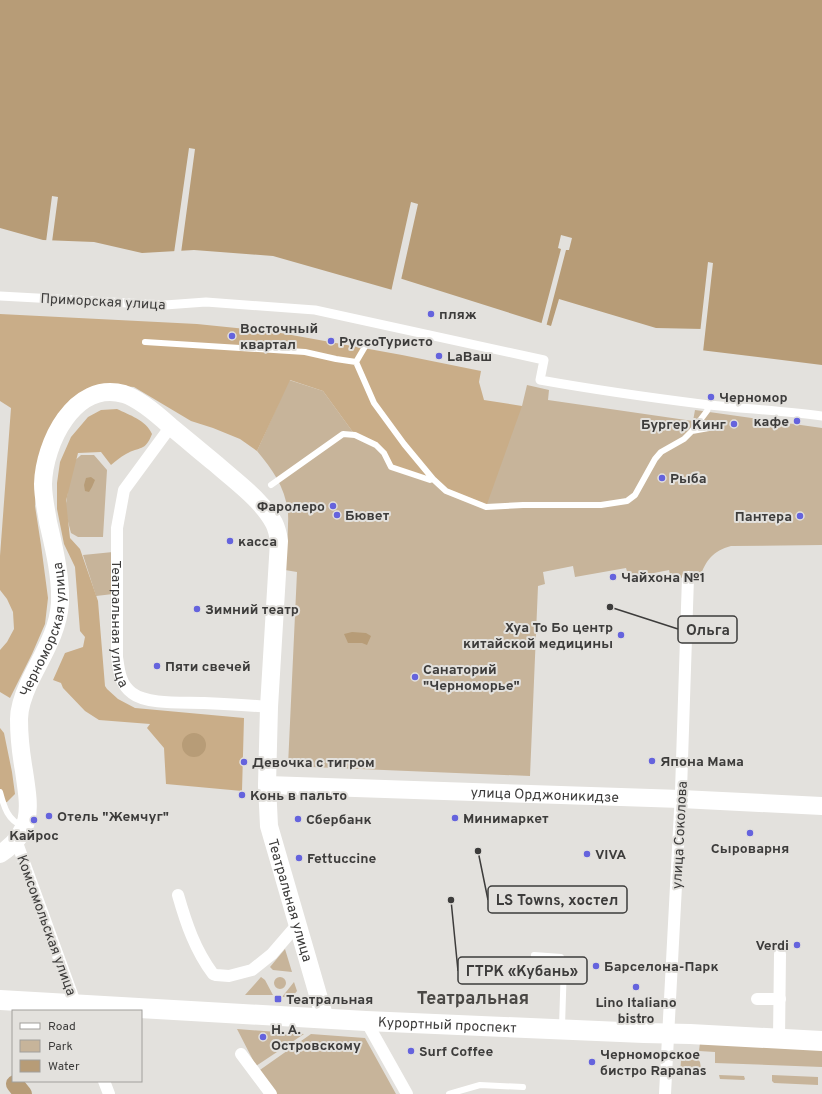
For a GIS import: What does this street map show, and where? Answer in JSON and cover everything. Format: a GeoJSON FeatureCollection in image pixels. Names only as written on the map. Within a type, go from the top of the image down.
{"type":"FeatureCollection","features":[{"type":"Feature","properties":{"kind":"main road","name":"Черноморская улица"},"geometry":{"type":"LineString","coordinates":[[21,833],[28,814],[29,802],[23,767],[18,718],[21,703],[26,690],[53,635],[58,620],[60,601],[58,569],[45,504],[43,485],[45,465],[51,446],[59,429],[75,406],[97,393],[109,392],[131,397],[167,423]]}},
{"type":"Feature","properties":{"kind":"main road","name":"Театральная улица"},"geometry":{"type":"LineString","coordinates":[[167,423],[247,491],[269,515],[277,532],[278,552],[269,707],[267,786],[269,826],[325,1019]]}},
{"type":"Feature","properties":{"kind":"main road","name":"улица Орджоникидзе"},"geometry":{"type":"LineString","coordinates":[[267,786],[681,798],[822,806]]}},
{"type":"Feature","properties":{"kind":"main road"},"geometry":{"type":"LineString","coordinates":[[0,854],[11,846],[21,833]]}},
{"type":"Feature","properties":{"kind":"main road","name":"Курортный проспект"},"geometry":{"type":"LineString","coordinates":[[0,1000],[366,1021],[822,1040]]}},
{"type":"Feature","properties":{"kind":"street","name":"Приморская улица"},"geometry":{"type":"LineString","coordinates":[[0,296],[165,305],[206,302],[315,310],[544,360],[540,380],[601,390],[708,404]]}},
{"type":"Feature","properties":{"kind":"street"},"geometry":{"type":"LineString","coordinates":[[708,404],[822,416]]}},
{"type":"Feature","properties":{"kind":"street","name":"Театральная улица"},"geometry":{"type":"LineString","coordinates":[[167,423],[124,490],[117,528],[117,657],[119,676],[125,686],[132,693],[142,698],[160,701],[269,707]]}},
{"type":"Feature","properties":{"kind":"street","name":"улица Соколова"},"geometry":{"type":"LineString","coordinates":[[665,1094],[681,798],[688,577]]}},
{"type":"Feature","properties":{"kind":"street","name":"Комсомольская улица"},"geometry":{"type":"LineString","coordinates":[[21,833],[78,1010]]}},
{"type":"Feature","properties":{"kind":"street"},"geometry":{"type":"LineString","coordinates":[[178,895],[185,922],[197,951],[210,970],[216,975],[229,976],[252,970],[272,954],[297,925]]}},
{"type":"Feature","properties":{"kind":"street"},"geometry":{"type":"LineString","coordinates":[[779,1038],[780,954]]}},
{"type":"Feature","properties":{"kind":"street"},"geometry":{"type":"LineString","coordinates":[[762,999],[757,999],[764,999],[772,999],[780,999]]}},
{"type":"Feature","properties":{"kind":"street"},"geometry":{"type":"LineString","coordinates":[[366,1021],[407,1094]]}},
{"type":"Feature","properties":{"kind":"street"},"geometry":{"type":"LineString","coordinates":[[241,1054],[271,1094]]}},
{"type":"Feature","properties":{"kind":"street"},"geometry":{"type":"LineString","coordinates":[[104,1082],[109,1094]]}},
{"type":"Feature","properties":{"kind":"lane"},"geometry":{"type":"LineString","coordinates":[[145,342],[305,352],[356,362]]}},
{"type":"Feature","properties":{"kind":"lane"},"geometry":{"type":"LineString","coordinates":[[356,362],[366,345]]}},
{"type":"Feature","properties":{"kind":"lane"},"geometry":{"type":"LineString","coordinates":[[356,362],[374,403],[404,444],[433,479],[446,490],[486,507],[596,506],[616,504],[627,501],[635,495],[655,458],[661,452],[684,439],[692,431],[707,411],[708,404]]}},
{"type":"Feature","properties":{"kind":"lane"},"geometry":{"type":"LineString","coordinates":[[692,431],[720,426]]}},
{"type":"Feature","properties":{"kind":"lane"},"geometry":{"type":"LineString","coordinates":[[271,485],[344,434],[355,435],[376,445],[384,453],[391,467],[430,480],[433,479]]}},
{"type":"Feature","properties":{"kind":"lane"},"geometry":{"type":"LineString","coordinates":[[0,792],[5,808],[11,819],[18,824],[21,833]]}},
{"type":"Feature","properties":{"kind":"lane"},"geometry":{"type":"LineString","coordinates":[[534,955],[561,957],[564,964],[562,1030]]}},
{"type":"Feature","properties":{"kind":"lane"},"geometry":{"type":"LineString","coordinates":[[449,1094],[480,1085],[523,1087]]}},
{"type":"Feature","properties":{"kind":"green space"},"geometry":{"type":"Polygon","coordinates":[[[289,380],[323,391],[355,435],[522,406],[527,385],[549,390],[548,400],[693,421],[695,410],[822,428],[822,545],[731,546],[719,551],[711,557],[700,577],[696,576],[671,579],[669,570],[629,578],[626,568],[575,577],[573,566],[543,572],[545,584],[538,586],[530,776],[288,766],[297,572],[285,570],[288,535],[287,503],[280,484],[270,467],[257,451],[289,380]]]}},
{"type":"Feature","properties":{"kind":"green space"},"geometry":{"type":"Polygon","coordinates":[[[81,455],[94,455],[107,470],[103,537],[78,537],[71,533],[65,510],[72,463],[81,455]]]}},
{"type":"Feature","properties":{"kind":"green space"},"geometry":{"type":"Polygon","coordinates":[[[113,552],[113,594],[96,596],[83,555],[113,552]]]}},
{"type":"Feature","properties":{"kind":"green space"},"geometry":{"type":"Polygon","coordinates":[[[285,949],[292,972],[273,970],[270,967],[285,949]]]}},
{"type":"Feature","properties":{"kind":"green space"},"geometry":{"type":"Polygon","coordinates":[[[261,977],[265,980],[273,995],[245,995],[261,977]]]}},
{"type":"Feature","properties":{"kind":"green space"},"geometry":{"type":"Polygon","coordinates":[[[278,977],[282,977],[286,983],[282,989],[278,989],[274,985],[274,981],[278,977]]]}},
{"type":"Feature","properties":{"kind":"green space"},"geometry":{"type":"Polygon","coordinates":[[[294,982],[297,991],[292,997],[282,997],[294,982]]]}},
{"type":"Feature","properties":{"kind":"green space"},"geometry":{"type":"Polygon","coordinates":[[[237,1029],[304,1034],[256,1066],[237,1029]]]}},
{"type":"Feature","properties":{"kind":"green space"},"geometry":{"type":"Polygon","coordinates":[[[311,1034],[365,1038],[396,1094],[273,1094],[257,1072],[311,1034]]]}},
{"type":"Feature","properties":{"kind":"green space"},"geometry":{"type":"Polygon","coordinates":[[[700,1043],[822,1047],[822,1067],[715,1063],[715,1052],[699,1051],[700,1043]]]}},
{"type":"Feature","properties":{"kind":"green space"},"geometry":{"type":"Polygon","coordinates":[[[686,1057],[697,1058],[700,1062],[702,1075],[680,1075],[681,1060],[686,1057]]]}},
{"type":"Feature","properties":{"kind":"green space"},"geometry":{"type":"Polygon","coordinates":[[[719,1075],[744,1076],[745,1079],[720,1079],[719,1075]]]}},
{"type":"Feature","properties":{"kind":"green space"},"geometry":{"type":"Polygon","coordinates":[[[772,1075],[818,1077],[818,1085],[774,1083],[772,1081],[772,1075]]]}},
{"type":"Feature","properties":{"kind":"shaded area"},"geometry":{"type":"Polygon","coordinates":[[[0,314],[197,324],[275,332],[481,371],[479,382],[484,400],[522,406],[486,507],[460,499],[433,479],[391,467],[384,453],[355,435],[323,391],[290,380],[257,451],[240,439],[191,421],[134,387],[110,385],[82,393],[70,400],[53,425],[37,484],[35,506],[48,598],[45,624],[10,698],[0,692],[0,650],[7,642],[14,629],[13,612],[7,599],[0,590],[0,556],[11,408],[0,401],[0,314]]]}},
{"type":"Feature","properties":{"kind":"shaded area"},"geometry":{"type":"Polygon","coordinates":[[[117,409],[137,418],[146,425],[152,434],[147,444],[142,448],[124,455],[111,465],[101,452],[78,453],[66,501],[70,538],[80,549],[98,601],[105,686],[118,699],[135,708],[244,718],[242,791],[166,784],[164,748],[147,728],[150,724],[99,720],[85,711],[63,688],[61,683],[53,680],[65,653],[83,647],[85,637],[80,631],[75,567],[64,544],[57,509],[57,483],[60,462],[71,437],[88,417],[101,410],[117,409]]]}},
{"type":"Feature","properties":{"kind":"shaded area"},"geometry":{"type":"Polygon","coordinates":[[[0,728],[4,733],[15,794],[7,802],[0,803],[0,728]]]}},
{"type":"Feature","properties":{"kind":"water"},"geometry":{"type":"Polygon","coordinates":[[[0,0],[822,0],[822,365],[700,350],[703,329],[656,328],[559,299],[551,326],[399,278],[396,291],[273,256],[194,250],[142,253],[94,242],[43,240],[0,228],[0,0]]]}},
{"type":"Feature","properties":{"kind":"water"},"geometry":{"type":"Polygon","coordinates":[[[91,477],[95,480],[92,487],[89,492],[85,491],[84,485],[86,478],[91,477]]]}},
{"type":"Feature","properties":{"kind":"water"},"geometry":{"type":"Polygon","coordinates":[[[352,632],[366,633],[371,636],[367,645],[362,643],[348,643],[344,634],[352,632]]]}},
{"type":"Feature","properties":{"kind":"water"},"geometry":{"type":"Polygon","coordinates":[[[194,733],[203,736],[206,745],[203,754],[194,757],[185,754],[182,745],[185,736],[194,733]]]}},
{"type":"Feature","properties":{"kind":"pier"},"geometry":{"type":"Polygon","coordinates":[[[189,148],[195,149],[181,253],[174,253],[189,148]]]}},
{"type":"Feature","properties":{"kind":"pier"},"geometry":{"type":"Polygon","coordinates":[[[52,196],[58,197],[52,242],[46,242],[52,196]]]}},
{"type":"Feature","properties":{"kind":"pier"},"geometry":{"type":"Polygon","coordinates":[[[411,202],[418,204],[401,280],[397,292],[395,293],[391,292],[411,202]]]}},
{"type":"Feature","properties":{"kind":"pier"},"geometry":{"type":"Polygon","coordinates":[[[561,235],[572,238],[569,250],[566,250],[546,327],[541,325],[561,249],[558,248],[561,235]]]}},
{"type":"Feature","properties":{"kind":"pier"},"geometry":{"type":"Polygon","coordinates":[[[708,262],[713,263],[703,352],[698,351],[708,262]]]}},
{"type":"Feature","properties":{"kind":"waterway"},"geometry":{"type":"LineString","coordinates":[[15,1084],[23,1094]]}},
{"type":"Feature","properties":{"kind":"place","name":"пляж"},"geometry":{"type":"Point","coordinates":[431,314]}},
{"type":"Feature","properties":{"kind":"place","name":"Восточный квартал"},"geometry":{"type":"Point","coordinates":[232,336]}},
{"type":"Feature","properties":{"kind":"place","name":"РуссоТуристо"},"geometry":{"type":"Point","coordinates":[331,341]}},
{"type":"Feature","properties":{"kind":"place","name":"LaВаш"},"geometry":{"type":"Point","coordinates":[439,356]}},
{"type":"Feature","properties":{"kind":"place","name":"Черномор"},"geometry":{"type":"Point","coordinates":[711,397]}},
{"type":"Feature","properties":{"kind":"place","name":"кафе"},"geometry":{"type":"Point","coordinates":[797,421]}},
{"type":"Feature","properties":{"kind":"place","name":"Бургер Кинг"},"geometry":{"type":"Point","coordinates":[734,424]}},
{"type":"Feature","properties":{"kind":"place","name":"Рыба"},"geometry":{"type":"Point","coordinates":[662,478]}},
{"type":"Feature","properties":{"kind":"place","name":"Фаролеро"},"geometry":{"type":"Point","coordinates":[333,506]}},
{"type":"Feature","properties":{"kind":"place","name":"Бювет"},"geometry":{"type":"Point","coordinates":[337,515]}},
{"type":"Feature","properties":{"kind":"place","name":"Пантера"},"geometry":{"type":"Point","coordinates":[800,516]}},
{"type":"Feature","properties":{"kind":"place","name":"касса"},"geometry":{"type":"Point","coordinates":[230,541]}},
{"type":"Feature","properties":{"kind":"place","name":"Чайхона №1"},"geometry":{"type":"Point","coordinates":[613,577]}},
{"type":"Feature","properties":{"kind":"place","name":"Ольга"},"geometry":{"type":"Point","coordinates":[610,607]}},
{"type":"Feature","properties":{"kind":"place","name":"Зимний театр"},"geometry":{"type":"Point","coordinates":[197,609]}},
{"type":"Feature","properties":{"kind":"place","name":"Хуа То Бо центр китайской медицины"},"geometry":{"type":"Point","coordinates":[621,635]}},
{"type":"Feature","properties":{"kind":"place","name":"Пяти свечей"},"geometry":{"type":"Point","coordinates":[157,666]}},
{"type":"Feature","properties":{"kind":"place","name":"Санаторий \"Черноморье\""},"geometry":{"type":"Point","coordinates":[415,677]}},
{"type":"Feature","properties":{"kind":"place","name":"Япона Мама"},"geometry":{"type":"Point","coordinates":[652,761]}},
{"type":"Feature","properties":{"kind":"place","name":"Девочка с тигром"},"geometry":{"type":"Point","coordinates":[244,762]}},
{"type":"Feature","properties":{"kind":"place","name":"Конь в пальто"},"geometry":{"type":"Point","coordinates":[242,795]}},
{"type":"Feature","properties":{"kind":"place","name":"Отель \"Жемчуг\""},"geometry":{"type":"Point","coordinates":[49,816]}},
{"type":"Feature","properties":{"kind":"place","name":"Минимаркет"},"geometry":{"type":"Point","coordinates":[455,818]}},
{"type":"Feature","properties":{"kind":"place","name":"Сбербанк"},"geometry":{"type":"Point","coordinates":[298,819]}},
{"type":"Feature","properties":{"kind":"place","name":"Кайрос"},"geometry":{"type":"Point","coordinates":[34,820]}},
{"type":"Feature","properties":{"kind":"place","name":"Сыроварня"},"geometry":{"type":"Point","coordinates":[750,833]}},
{"type":"Feature","properties":{"kind":"place","name":"LS Towns, хостел"},"geometry":{"type":"Point","coordinates":[478,851]}},
{"type":"Feature","properties":{"kind":"place","name":"VIVA"},"geometry":{"type":"Point","coordinates":[587,854]}},
{"type":"Feature","properties":{"kind":"place","name":"Fettuccine"},"geometry":{"type":"Point","coordinates":[299,858]}},
{"type":"Feature","properties":{"kind":"place","name":"ГТРК «Кубань»"},"geometry":{"type":"Point","coordinates":[451,900]}},
{"type":"Feature","properties":{"kind":"place","name":"Verdi"},"geometry":{"type":"Point","coordinates":[797,945]}},
{"type":"Feature","properties":{"kind":"place","name":"Барселона-Парк"},"geometry":{"type":"Point","coordinates":[596,966]}},
{"type":"Feature","properties":{"kind":"place","name":"Lino Italiano bistro"},"geometry":{"type":"Point","coordinates":[636,987]}},
{"type":"Feature","properties":{"kind":"place","name":"Театральная"},"geometry":{"type":"Point","coordinates":[278,999]}},
{"type":"Feature","properties":{"kind":"place","name":"Н. А. Островскому"},"geometry":{"type":"Point","coordinates":[263,1037]}},
{"type":"Feature","properties":{"kind":"place","name":"Surf Coffee"},"geometry":{"type":"Point","coordinates":[411,1051]}},
{"type":"Feature","properties":{"kind":"place","name":"Черноморское бистро Rapanas"},"geometry":{"type":"Point","coordinates":[592,1062]}},
{"type":"Feature","properties":{"kind":"district","name":"Театральная"},"geometry":{"type":"Point","coordinates":[473,998]}}]}
